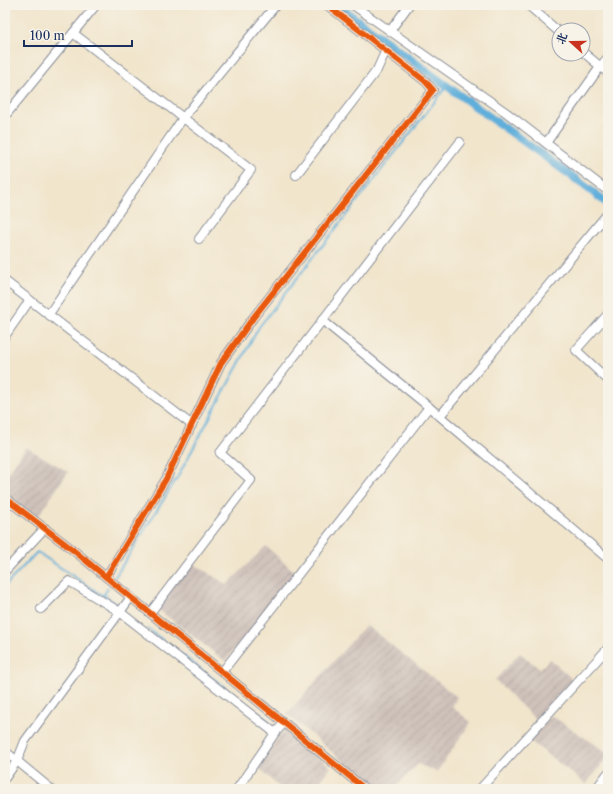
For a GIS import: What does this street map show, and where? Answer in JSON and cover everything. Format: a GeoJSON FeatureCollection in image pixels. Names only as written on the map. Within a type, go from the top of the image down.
{"type":"FeatureCollection","features":[{"type":"Feature","properties":{"kind":"street"},"geometry":{"type":"LineString","coordinates":[[5,116],[96,5]]}},
{"type":"Feature","properties":{"kind":"street"},"geometry":{"type":"LineString","coordinates":[[48,314],[183,118],[276,5]]}},
{"type":"Feature","properties":{"kind":"street"},"geometry":{"type":"LineString","coordinates":[[106,577],[166,479],[222,363],[253,318],[433,90],[425,80],[327,5]]}},
{"type":"Feature","properties":{"kind":"street"},"geometry":{"type":"LineString","coordinates":[[354,5],[507,113],[608,191]]}},
{"type":"Feature","properties":{"kind":"street"},"geometry":{"type":"LineString","coordinates":[[390,31],[409,5]]}},
{"type":"Feature","properties":{"kind":"street"},"geometry":{"type":"LineString","coordinates":[[528,5],[551,25]]}},
{"type":"Feature","properties":{"kind":"street"},"geometry":{"type":"LineString","coordinates":[[73,33],[251,170],[199,239]]}},
{"type":"Feature","properties":{"kind":"street"},"geometry":{"type":"LineString","coordinates":[[296,175],[377,70],[386,50]]}},
{"type":"Feature","properties":{"kind":"street"},"geometry":{"type":"LineString","coordinates":[[546,143],[600,66],[608,58]]}},
{"type":"Feature","properties":{"kind":"street"},"geometry":{"type":"LineString","coordinates":[[591,59],[608,73]]}},
{"type":"Feature","properties":{"kind":"street"},"geometry":{"type":"LineString","coordinates":[[150,613],[252,480],[220,453],[460,142]]}},
{"type":"Feature","properties":{"kind":"street"},"geometry":{"type":"LineString","coordinates":[[440,416],[608,213]]}},
{"type":"Feature","properties":{"kind":"street"},"geometry":{"type":"LineString","coordinates":[[5,281],[192,425]]}},
{"type":"Feature","properties":{"kind":"street"},"geometry":{"type":"LineString","coordinates":[[5,336],[30,300]]}},
{"type":"Feature","properties":{"kind":"street"},"geometry":{"type":"LineString","coordinates":[[608,314],[576,350],[608,380]]}},
{"type":"Feature","properties":{"kind":"street"},"geometry":{"type":"LineString","coordinates":[[322,320],[440,416],[608,559]]}},
{"type":"Feature","properties":{"kind":"street"},"geometry":{"type":"LineString","coordinates":[[222,672],[429,407]]}},
{"type":"Feature","properties":{"kind":"street"},"geometry":{"type":"LineString","coordinates":[[5,498],[131,597],[365,789]]}},
{"type":"Feature","properties":{"kind":"street"},"geometry":{"type":"LineString","coordinates":[[5,571],[45,528]]}},
{"type":"Feature","properties":{"kind":"street"},"geometry":{"type":"LineString","coordinates":[[41,609],[69,582],[122,609],[275,734]]}},
{"type":"Feature","properties":{"kind":"street"},"geometry":{"type":"LineString","coordinates":[[5,778],[17,762],[25,741],[131,597]]}},
{"type":"Feature","properties":{"kind":"street"},"geometry":{"type":"LineString","coordinates":[[480,789],[608,648]]}},
{"type":"Feature","properties":{"kind":"street"},"geometry":{"type":"LineString","coordinates":[[237,789],[284,723]]}},
{"type":"Feature","properties":{"kind":"street"},"geometry":{"type":"LineString","coordinates":[[5,751],[51,789]]}},
{"type":"Feature","properties":{"kind":"street"},"geometry":{"type":"LineString","coordinates":[[596,789],[608,774]]}},
{"type":"Feature","properties":{"kind":"shaded area"},"geometry":{"type":"Polygon","coordinates":[[[26,447],[68,472],[35,521],[5,498],[5,478],[26,447]]]}},
{"type":"Feature","properties":{"kind":"shaded area"},"geometry":{"type":"Polygon","coordinates":[[[266,546],[298,575],[225,661],[155,607],[190,561],[227,585],[266,546]]]}},
{"type":"Feature","properties":{"kind":"shaded area"},"geometry":{"type":"Polygon","coordinates":[[[366,625],[457,697],[452,707],[471,722],[437,772],[418,764],[394,789],[376,789],[287,714],[366,625]]]}},
{"type":"Feature","properties":{"kind":"shaded area"},"geometry":{"type":"Polygon","coordinates":[[[520,653],[540,669],[550,659],[573,680],[536,720],[495,680],[520,653]]]}},
{"type":"Feature","properties":{"kind":"shaded area"},"geometry":{"type":"Polygon","coordinates":[[[552,716],[608,753],[608,757],[586,784],[529,740],[552,716]]]}},
{"type":"Feature","properties":{"kind":"shaded area"},"geometry":{"type":"Polygon","coordinates":[[[285,727],[331,767],[314,789],[278,789],[279,787],[258,767],[285,727]]]}},
{"type":"Feature","properties":{"kind":"waterway"},"geometry":{"type":"LineString","coordinates":[[337,5],[608,204]]}},
{"type":"Feature","properties":{"kind":"waterway"},"geometry":{"type":"LineString","coordinates":[[115,577],[177,478],[259,327],[447,86]]}},
{"type":"Feature","properties":{"kind":"waterway"},"geometry":{"type":"LineString","coordinates":[[5,586],[37,552],[103,596],[108,588]]}},
{"type":"Feature","properties":{"kind":"waterway"},"geometry":{"type":"LineString","coordinates":[[104,595],[121,608]]}},
{"type":"Feature","properties":{"kind":"waterway"},"geometry":{"type":"LineString","coordinates":[[148,629],[270,722]]}},
{"type":"Feature","properties":{"kind":"cycle path"},"geometry":{"type":"LineString","coordinates":[[106,577],[166,479],[221,363],[253,318],[433,90],[425,81],[327,5]]}},
{"type":"Feature","properties":{"kind":"cycle path"},"geometry":{"type":"LineString","coordinates":[[5,498],[73,550],[365,789]]}}]}
